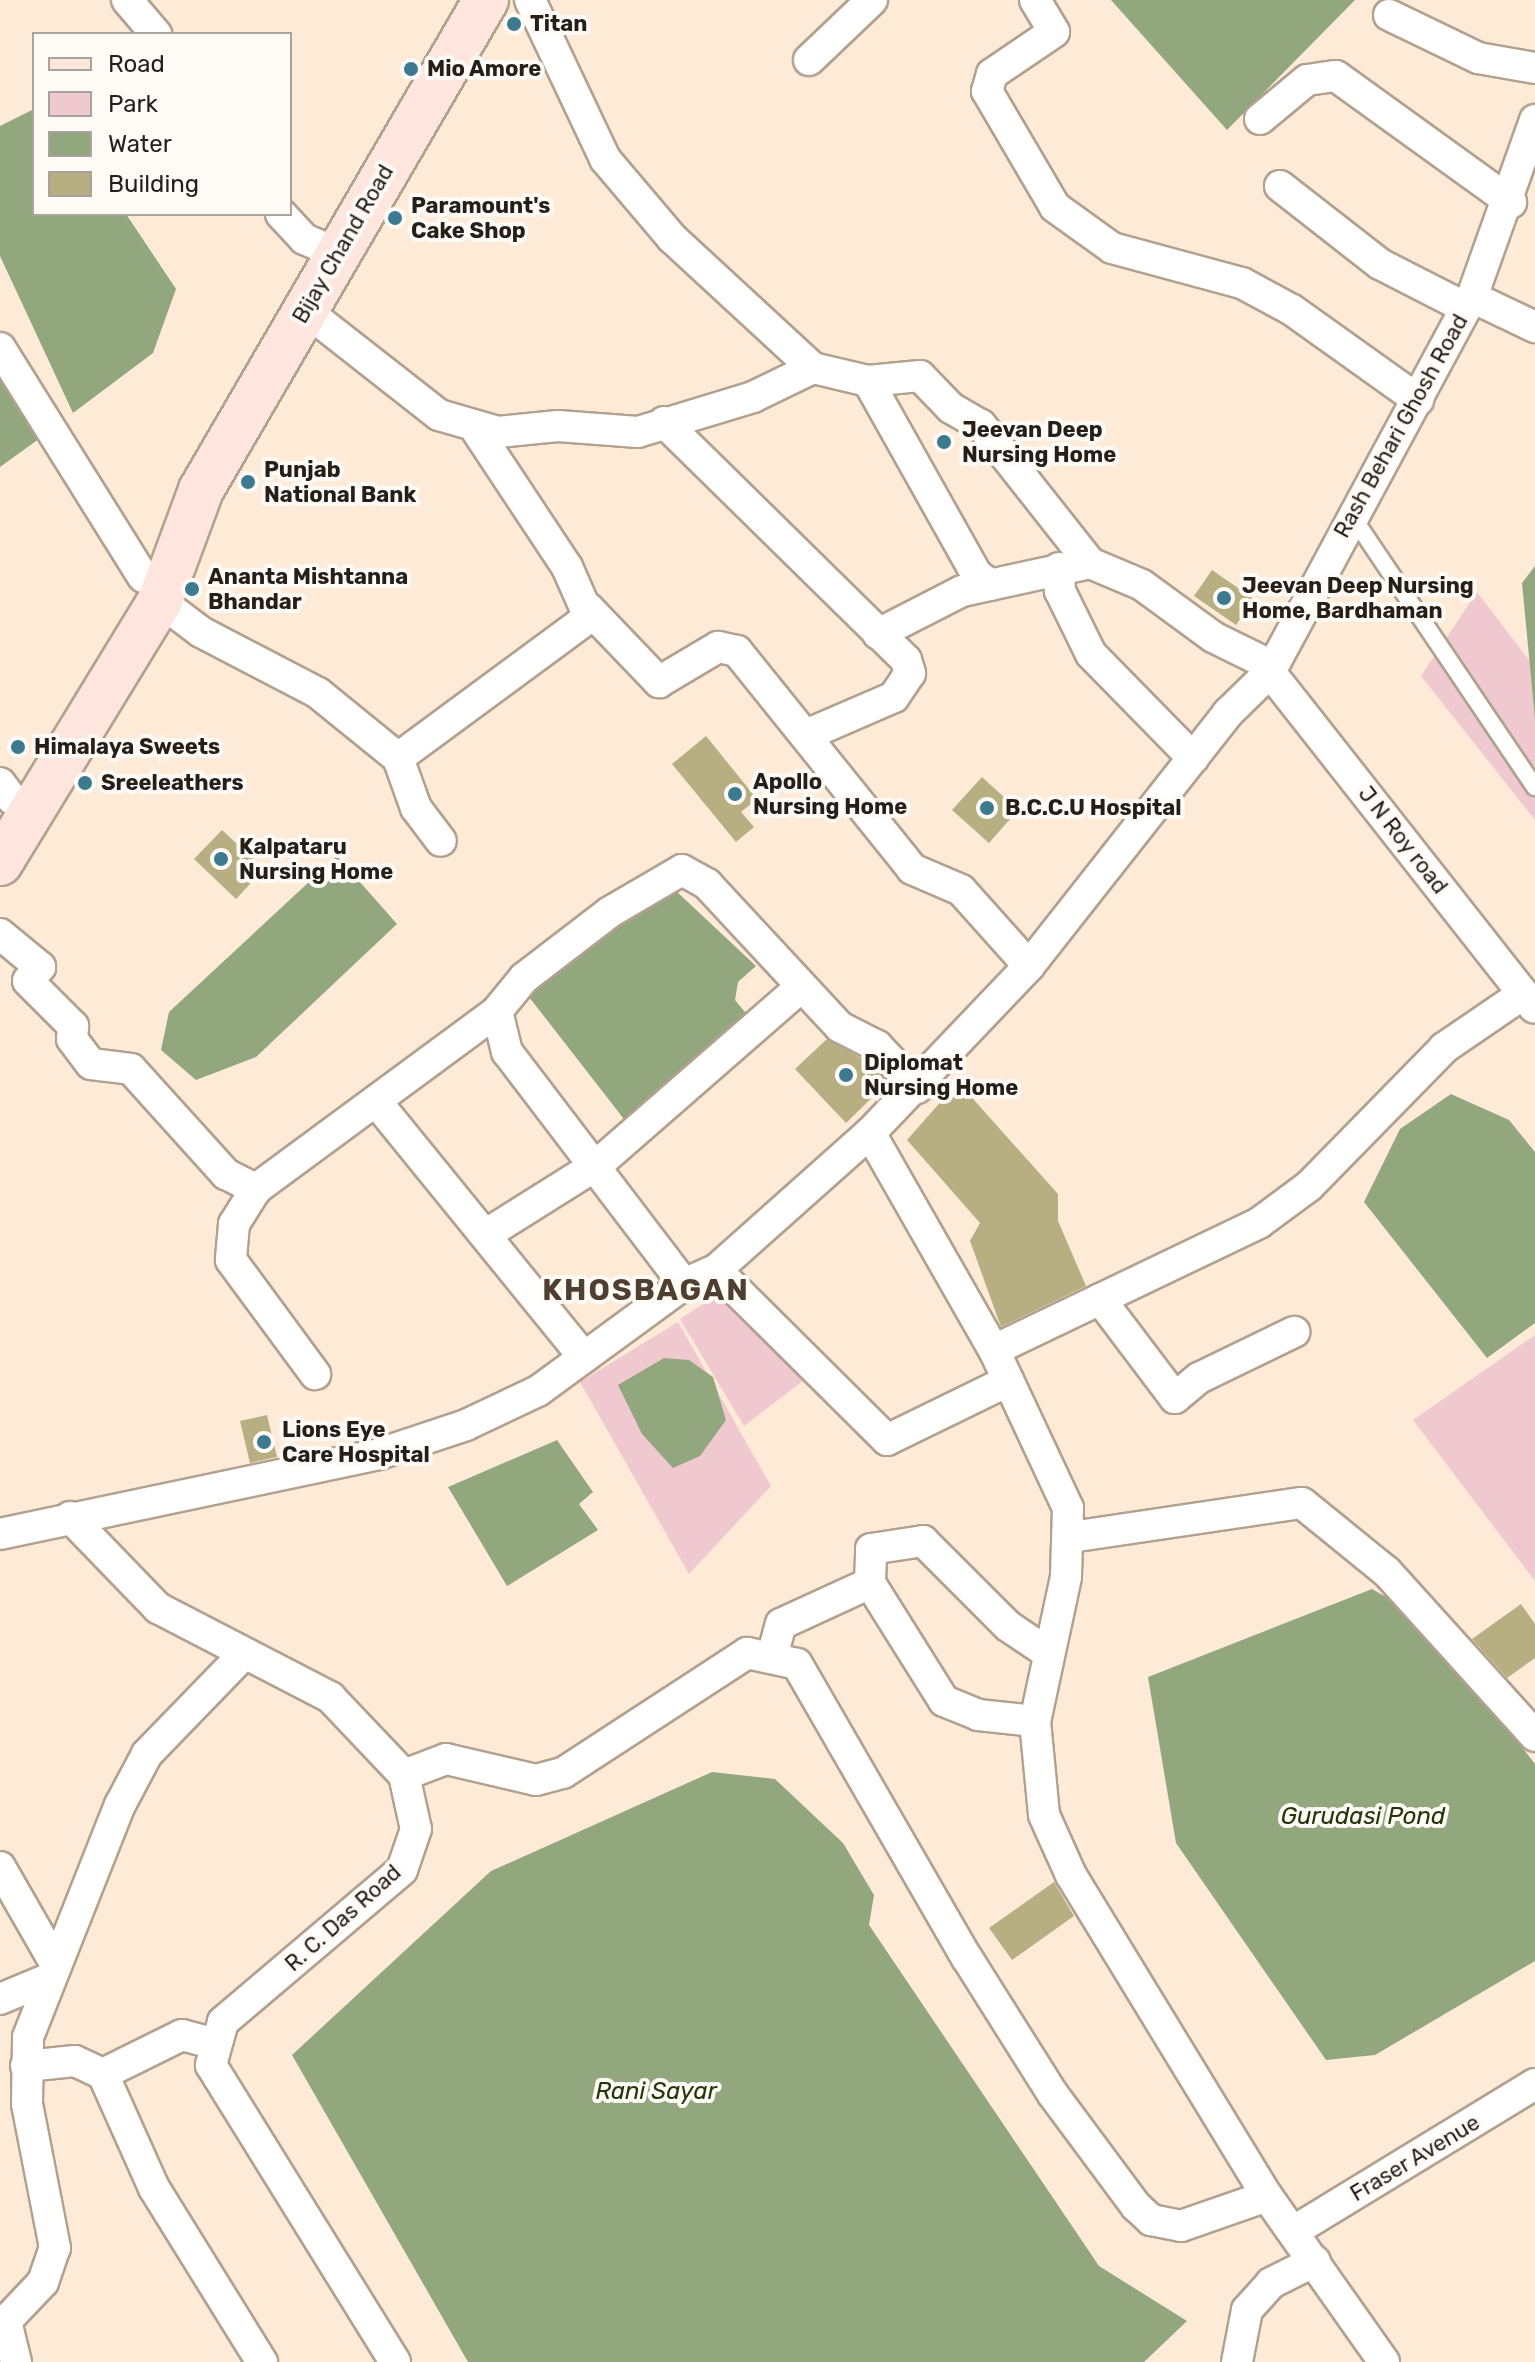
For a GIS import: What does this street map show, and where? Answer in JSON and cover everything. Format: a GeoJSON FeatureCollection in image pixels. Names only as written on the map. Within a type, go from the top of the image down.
{"type":"FeatureCollection","features":[{"type":"Feature","properties":{"kind":"main road","name":"Bijay Chand Road"},"geometry":{"type":"LineString","coordinates":[[0,863],[151,589],[201,490],[486,0]]}},
{"type":"Feature","properties":{"kind":"main road","name":"Bijay Chand Road"},"geometry":{"type":"LineString","coordinates":[[4,801],[151,589]]}},
{"type":"Feature","properties":{"kind":"street"},"geometry":{"type":"LineString","coordinates":[[127,0],[154,32]]}},
{"type":"Feature","properties":{"kind":"street"},"geometry":{"type":"LineString","coordinates":[[530,0],[605,159],[636,201],[813,368],[868,381],[920,376],[951,408],[974,419],[1090,563],[1142,585],[1213,637],[1271,669]]}},
{"type":"Feature","properties":{"kind":"street"},"geometry":{"type":"LineString","coordinates":[[809,60],[872,0]]}},
{"type":"Feature","properties":{"kind":"street"},"geometry":{"type":"LineString","coordinates":[[1035,0],[1054,32],[992,74],[987,91],[1055,207],[1112,248],[1242,283],[1292,310],[1418,400]]}},
{"type":"Feature","properties":{"kind":"street"},"geometry":{"type":"LineString","coordinates":[[1389,15],[1478,58],[1535,68]]}},
{"type":"Feature","properties":{"kind":"street"},"geometry":{"type":"LineString","coordinates":[[1260,119],[1307,80],[1336,76],[1511,202]]}},
{"type":"Feature","properties":{"kind":"street","name":"Rash Behari Ghosh Road"},"geometry":{"type":"LineString","coordinates":[[0,1534],[379,1454],[481,1419],[584,1357],[684,1284],[716,1270],[870,1133],[917,1088],[1029,966],[1193,758],[1271,669],[1351,515],[1418,400],[1469,303],[1511,202],[1535,120]]}},
{"type":"Feature","properties":{"kind":"street"},"geometry":{"type":"LineString","coordinates":[[1280,186],[1359,251],[1469,303],[1535,327]]}},
{"type":"Feature","properties":{"kind":"street"},"geometry":{"type":"LineString","coordinates":[[283,216],[304,239],[337,253]]}},
{"type":"Feature","properties":{"kind":"street"},"geometry":{"type":"LineString","coordinates":[[305,310],[418,401],[475,428],[638,432],[753,397],[813,368]]}},
{"type":"Feature","properties":{"kind":"street"},"geometry":{"type":"LineString","coordinates":[[0,348],[151,589],[242,655],[318,693],[398,758],[416,808],[441,841]]}},
{"type":"Feature","properties":{"kind":"street"},"geometry":{"type":"LineString","coordinates":[[868,381],[977,575],[991,585]]}},
{"type":"Feature","properties":{"kind":"street"},"geometry":{"type":"LineString","coordinates":[[664,422],[906,660],[906,684],[894,697],[806,735]]}},
{"type":"Feature","properties":{"kind":"street"},"geometry":{"type":"LineString","coordinates":[[475,428],[588,608],[649,679],[670,678],[718,647],[737,651],[912,869],[961,890],[1029,966]]}},
{"type":"Feature","properties":{"kind":"street"},"geometry":{"type":"LineString","coordinates":[[878,634],[962,591],[1090,563]]}},
{"type":"Feature","properties":{"kind":"street"},"geometry":{"type":"LineString","coordinates":[[1059,568],[1060,591],[1091,654],[1193,758]]}},
{"type":"Feature","properties":{"kind":"street"},"geometry":{"type":"LineString","coordinates":[[398,758],[583,625],[588,608]]}},
{"type":"Feature","properties":{"kind":"street","name":"J N Roy road"},"geometry":{"type":"LineString","coordinates":[[1271,669],[1529,1002]]}},
{"type":"Feature","properties":{"kind":"street"},"geometry":{"type":"LineString","coordinates":[[315,1374],[231,1260],[234,1224],[256,1189],[379,1105],[497,1011],[524,978],[598,921],[682,870],[707,884],[800,988],[849,1034],[877,1046],[917,1088]]}},
{"type":"Feature","properties":{"kind":"street"},"geometry":{"type":"LineString","coordinates":[[0,934],[40,967],[28,981],[73,1026],[72,1039],[91,1064],[131,1069],[226,1174],[256,1189]]}},
{"type":"Feature","properties":{"kind":"street"},"geometry":{"type":"LineString","coordinates":[[485,1235],[598,1164],[800,988]]}},
{"type":"Feature","properties":{"kind":"street"},"geometry":{"type":"LineString","coordinates":[[994,1350],[1259,1223],[1309,1186],[1444,1048],[1529,1002]]}},
{"type":"Feature","properties":{"kind":"street"},"geometry":{"type":"LineString","coordinates":[[497,1011],[507,1052],[598,1164],[684,1284]]}},
{"type":"Feature","properties":{"kind":"street"},"geometry":{"type":"LineString","coordinates":[[379,1105],[584,1357]]}},
{"type":"Feature","properties":{"kind":"street"},"geometry":{"type":"LineString","coordinates":[[870,1133],[994,1350],[1062,1487],[1071,1537],[1045,1651],[1035,1721],[1038,1791],[1071,1875],[1267,2196],[1384,2362]]}},
{"type":"Feature","properties":{"kind":"street"},"geometry":{"type":"LineString","coordinates":[[716,1270],[887,1440],[1008,1381]]}},
{"type":"Feature","properties":{"kind":"street"},"geometry":{"type":"LineString","coordinates":[[1100,1299],[1175,1398],[1199,1378],[1294,1332]]}},
{"type":"Feature","properties":{"kind":"street"},"geometry":{"type":"LineString","coordinates":[[1071,1537],[1302,1503],[1398,1583],[1535,1736]]}},
{"type":"Feature","properties":{"kind":"street"},"geometry":{"type":"LineString","coordinates":[[70,1517],[158,1608],[330,1697],[404,1775],[446,1759],[536,1780],[563,1773],[604,1753],[721,1667],[747,1653],[773,1653],[797,1664],[820,1693],[967,1958],[1052,2093],[1136,2206],[1151,2220],[1181,2226],[1267,2196]]}},
{"type":"Feature","properties":{"kind":"street"},"geometry":{"type":"LineString","coordinates":[[1035,1721],[978,1715],[944,1701],[870,1583],[871,1549],[923,1541],[1008,1626],[1045,1651]]}},
{"type":"Feature","properties":{"kind":"street"},"geometry":{"type":"LineString","coordinates":[[773,1653],[781,1624],[870,1583]]}},
{"type":"Feature","properties":{"kind":"street"},"geometry":{"type":"LineString","coordinates":[[16,2362],[3,2321],[43,2282],[55,2248],[37,2172],[26,2066],[52,1971],[147,1754],[244,1654]]}},
{"type":"Feature","properties":{"kind":"street","name":"R. C. Das Road"},"geometry":{"type":"LineString","coordinates":[[212,2043],[223,2022],[402,1870],[416,1829],[404,1775]]}},
{"type":"Feature","properties":{"kind":"street"},"geometry":{"type":"LineString","coordinates":[[0,1867],[52,1971]]}},
{"type":"Feature","properties":{"kind":"street"},"geometry":{"type":"LineString","coordinates":[[0,1999],[52,1971]]}},
{"type":"Feature","properties":{"kind":"street"},"geometry":{"type":"LineString","coordinates":[[103,2074],[182,2035],[212,2043],[211,2065],[223,2089],[395,2362]]}},
{"type":"Feature","properties":{"kind":"street"},"geometry":{"type":"LineString","coordinates":[[26,2066],[75,2061],[103,2074],[154,2188],[262,2362]]}},
{"type":"Feature","properties":{"kind":"street","name":"Fraser Avenue"},"geometry":{"type":"LineString","coordinates":[[1294,2231],[1535,2084]]}},
{"type":"Feature","properties":{"kind":"street"},"geometry":{"type":"LineString","coordinates":[[1237,2362],[1247,2310],[1271,2283],[1315,2261]]}},
{"type":"Feature","properties":{"kind":"lane"},"geometry":{"type":"LineString","coordinates":[[1351,515],[1535,787]]}},
{"type":"Feature","properties":{"kind":"green space"},"geometry":{"type":"Polygon","coordinates":[[[1477,592],[1535,668],[1535,820],[1421,676],[1477,592]]]}},
{"type":"Feature","properties":{"kind":"green space"},"geometry":{"type":"Polygon","coordinates":[[[722,1292],[808,1377],[744,1426],[680,1319],[722,1292]]]}},
{"type":"Feature","properties":{"kind":"green space"},"geometry":{"type":"Polygon","coordinates":[[[678,1322],[771,1486],[689,1574],[580,1382],[678,1322]]]}},
{"type":"Feature","properties":{"kind":"green space"},"geometry":{"type":"Polygon","coordinates":[[[1535,1335],[1535,1581],[1413,1420],[1535,1335]]]}},
{"type":"Feature","properties":{"kind":"water"},"geometry":{"type":"Polygon","coordinates":[[[1111,0],[1355,0],[1227,130],[1111,0]]]}},
{"type":"Feature","properties":{"kind":"water"},"geometry":{"type":"Polygon","coordinates":[[[32,110],[32,216],[127,216],[176,289],[153,353],[73,413],[0,256],[0,126],[32,110]]]}},
{"type":"Feature","properties":{"kind":"water"},"geometry":{"type":"Polygon","coordinates":[[[0,355],[50,431],[0,467],[0,355]]]}},
{"type":"Feature","properties":{"kind":"water"},"geometry":{"type":"Polygon","coordinates":[[[1535,566],[1535,719],[1522,583],[1535,566]]]}},
{"type":"Feature","properties":{"kind":"water"},"geometry":{"type":"Polygon","coordinates":[[[337,856],[397,924],[256,1057],[196,1080],[161,1050],[169,1012],[337,856]]]}},
{"type":"Feature","properties":{"kind":"water"},"geometry":{"type":"Polygon","coordinates":[[[675,890],[756,966],[738,982],[735,1000],[750,1018],[627,1123],[529,997],[569,957],[566,950],[675,890]]]}},
{"type":"Feature","properties":{"kind":"water"},"geometry":{"type":"Polygon","coordinates":[[[1451,1094],[1509,1120],[1535,1152],[1535,1323],[1487,1358],[1364,1202],[1400,1129],[1451,1094]]]}},
{"type":"Feature","properties":{"kind":"water"},"geometry":{"type":"Polygon","coordinates":[[[664,1358],[689,1360],[713,1377],[726,1420],[700,1456],[673,1468],[642,1434],[618,1385],[664,1358]]]}},
{"type":"Feature","properties":{"kind":"water"},"geometry":{"type":"Polygon","coordinates":[[[557,1440],[593,1492],[579,1504],[598,1530],[507,1586],[448,1487],[557,1440]]]}},
{"type":"Feature","properties":{"kind":"water","name":"Gurudasi Pond"},"geometry":{"type":"Polygon","coordinates":[[[1372,1589],[1423,1618],[1535,1764],[1535,1961],[1375,2055],[1326,2060],[1176,1843],[1148,1677],[1372,1589]]]}},
{"type":"Feature","properties":{"kind":"water","name":"Rani Sayar"},"geometry":{"type":"Polygon","coordinates":[[[712,1772],[775,1779],[843,1843],[874,1895],[869,1925],[1099,2266],[1187,2321],[1144,2362],[468,2362],[292,2055],[491,1871],[712,1772]]]}},
{"type":"Feature","properties":{"kind":"building"},"geometry":{"type":"Polygon","coordinates":[[[1212,570],[1254,599],[1236,625],[1194,596],[1212,570]]]}},
{"type":"Feature","properties":{"kind":"building"},"geometry":{"type":"Polygon","coordinates":[[[706,736],[757,799],[741,812],[754,827],[736,842],[672,764],[706,736]]]}},
{"type":"Feature","properties":{"kind":"building"},"geometry":{"type":"Polygon","coordinates":[[[982,777],[1018,810],[989,843],[952,810],[982,777]]]}},
{"type":"Feature","properties":{"kind":"building"},"geometry":{"type":"Polygon","coordinates":[[[222,830],[264,869],[236,899],[194,859],[222,830]]]}},
{"type":"Feature","properties":{"kind":"building"},"geometry":{"type":"Polygon","coordinates":[[[827,1039],[866,1061],[887,1083],[846,1123],[795,1069],[827,1039]]]}},
{"type":"Feature","properties":{"kind":"building"},"geometry":{"type":"Polygon","coordinates":[[[958,1082],[1058,1194],[1058,1221],[1086,1286],[1001,1327],[970,1241],[980,1223],[907,1140],[958,1082]]]}},
{"type":"Feature","properties":{"kind":"building"},"geometry":{"type":"Polygon","coordinates":[[[267,1415],[277,1457],[250,1463],[240,1421],[267,1415]]]}},
{"type":"Feature","properties":{"kind":"building"},"geometry":{"type":"Polygon","coordinates":[[[1521,1604],[1535,1624],[1535,1658],[1507,1678],[1472,1639],[1521,1604]]]}},
{"type":"Feature","properties":{"kind":"building"},"geometry":{"type":"Polygon","coordinates":[[[1054,1882],[1074,1916],[1012,1960],[989,1928],[1054,1882]]]}},
{"type":"Feature","properties":{"kind":"place","name":"Titan"},"geometry":{"type":"Point","coordinates":[514,24]}},
{"type":"Feature","properties":{"kind":"place","name":"Mio Amore"},"geometry":{"type":"Point","coordinates":[411,69]}},
{"type":"Feature","properties":{"kind":"place","name":"Paramount's Cake Shop"},"geometry":{"type":"Point","coordinates":[395,218]}},
{"type":"Feature","properties":{"kind":"place","name":"Jeevan Deep Nursing Home"},"geometry":{"type":"Point","coordinates":[944,442]}},
{"type":"Feature","properties":{"kind":"place","name":"Punjab National Bank"},"geometry":{"type":"Point","coordinates":[248,482]}},
{"type":"Feature","properties":{"kind":"place","name":"Ananta Mishtanna Bhandar"},"geometry":{"type":"Point","coordinates":[192,589]}},
{"type":"Feature","properties":{"kind":"place","name":"Jeevan Deep Nursing Home, Bardhaman"},"geometry":{"type":"Point","coordinates":[1224,598]}},
{"type":"Feature","properties":{"kind":"place","name":"Himalaya Sweets"},"geometry":{"type":"Point","coordinates":[18,747]}},
{"type":"Feature","properties":{"kind":"place","name":"Sreeleathers"},"geometry":{"type":"Point","coordinates":[85,783]}},
{"type":"Feature","properties":{"kind":"place","name":"Apollo Nursing Home"},"geometry":{"type":"Point","coordinates":[735,794]}},
{"type":"Feature","properties":{"kind":"place","name":"B.C.C.U Hospital"},"geometry":{"type":"Point","coordinates":[987,808]}},
{"type":"Feature","properties":{"kind":"place","name":"Kalpataru Nursing Home"},"geometry":{"type":"Point","coordinates":[221,859]}},
{"type":"Feature","properties":{"kind":"place","name":"Diplomat Nursing Home"},"geometry":{"type":"Point","coordinates":[846,1075]}},
{"type":"Feature","properties":{"kind":"place","name":"Lions Eye Care Hospital"},"geometry":{"type":"Point","coordinates":[264,1442]}},
{"type":"Feature","properties":{"kind":"district","name":"KHOSBAGAN"},"geometry":{"type":"Point","coordinates":[646,1290]}}]}
